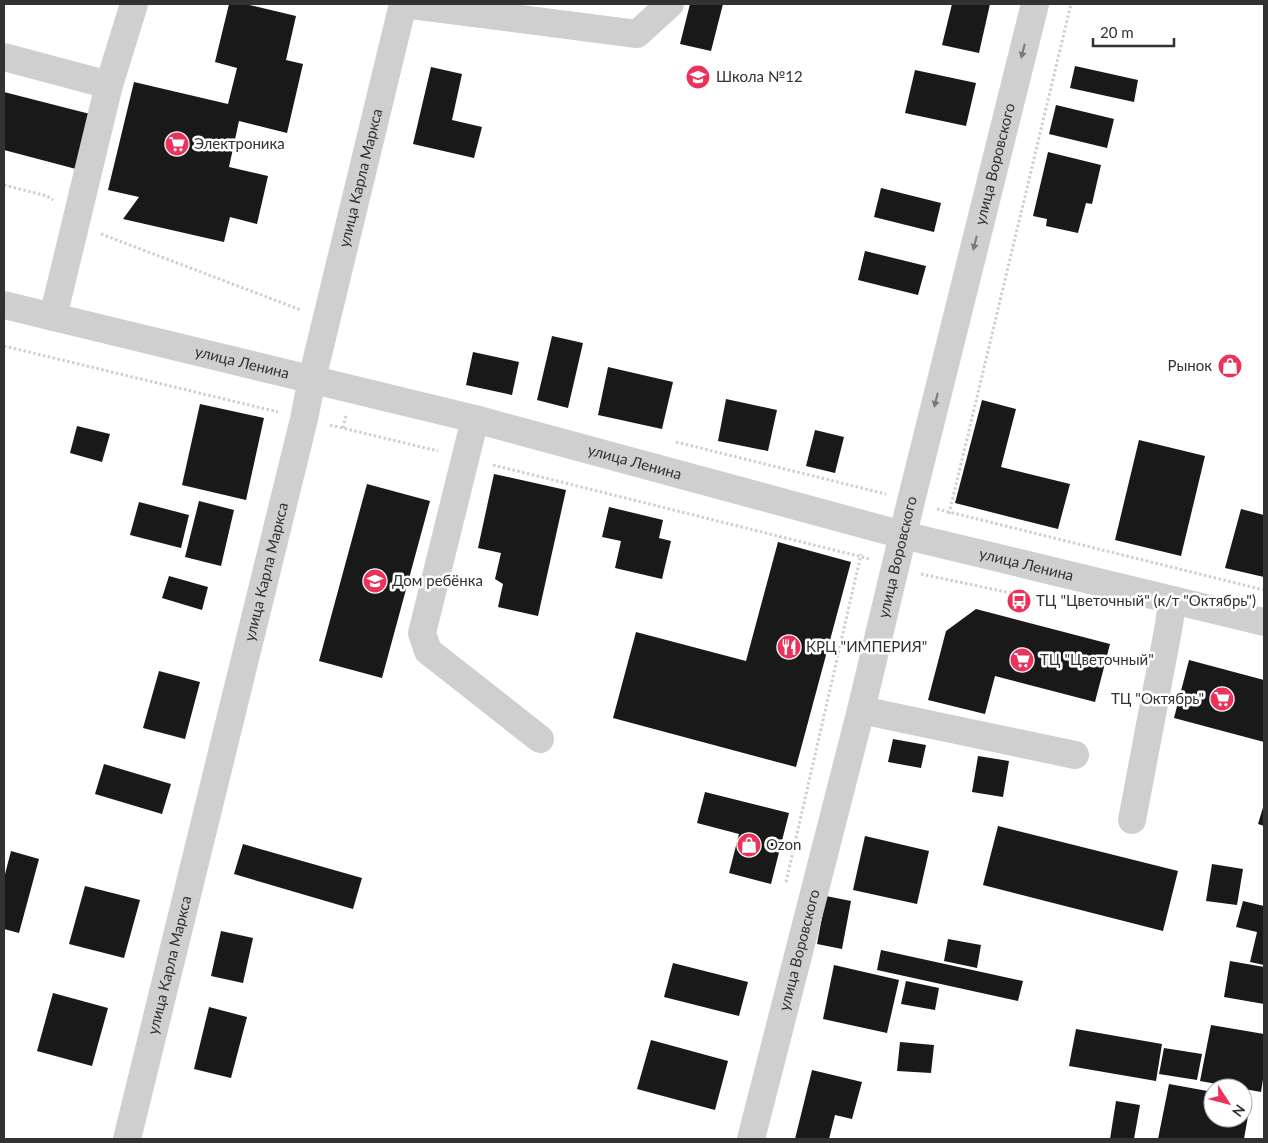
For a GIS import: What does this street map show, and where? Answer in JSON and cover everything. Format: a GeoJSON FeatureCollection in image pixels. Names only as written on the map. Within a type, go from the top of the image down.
{"type":"FeatureCollection","features":[{"type":"Feature","properties":{"kind":"street"},"geometry":{"type":"LineString","coordinates":[[53,317],[109,85],[134,4]]}},
{"type":"Feature","properties":{"kind":"street"},"geometry":{"type":"LineString","coordinates":[[403,4],[539,12],[637,34],[670,4]]}},
{"type":"Feature","properties":{"kind":"street","name":"улица Карла Маркса"},"geometry":{"type":"LineString","coordinates":[[127,1139],[304,419],[312,379],[403,4]]}},
{"type":"Feature","properties":{"kind":"street","name":"улица Воровского"},"geometry":{"type":"LineString","coordinates":[[751,1139],[861,710],[1035,4]]}},
{"type":"Feature","properties":{"kind":"street"},"geometry":{"type":"LineString","coordinates":[[4,57],[109,85]]}},
{"type":"Feature","properties":{"kind":"street","name":"улица Ленина"},"geometry":{"type":"LineString","coordinates":[[4,305],[475,419],[903,535],[1264,622]]}},
{"type":"Feature","properties":{"kind":"street"},"geometry":{"type":"LineString","coordinates":[[475,419],[422,633],[428,651],[540,739]]}},
{"type":"Feature","properties":{"kind":"street"},"geometry":{"type":"LineString","coordinates":[[1132,820],[1169,625],[1172,600]]}},
{"type":"Feature","properties":{"kind":"street"},"geometry":{"type":"LineString","coordinates":[[861,710],[1075,755]]}},
{"type":"Feature","properties":{"kind":"path"},"geometry":{"type":"LineString","coordinates":[[934,577],[1071,4]]}},
{"type":"Feature","properties":{"kind":"path"},"geometry":{"type":"LineString","coordinates":[[4,185],[48,196],[100,234],[327,320]]}},
{"type":"Feature","properties":{"kind":"path"},"geometry":{"type":"LineString","coordinates":[[4,346],[860,556],[934,577],[1037,598]]}},
{"type":"Feature","properties":{"kind":"path"},"geometry":{"type":"LineString","coordinates":[[675,442],[1264,590]]}},
{"type":"Feature","properties":{"kind":"path"},"geometry":{"type":"LineString","coordinates":[[785,887],[876,491]]}},
{"type":"Feature","properties":{"kind":"building","name":"Электроника"},"geometry":{"type":"Polygon","coordinates":[[[229,4],[245,4],[296,16],[286,60],[303,64],[287,133],[239,121],[229,167],[268,176],[257,224],[230,217],[224,242],[123,219],[139,197],[108,190],[134,82],[228,104],[237,68],[215,62],[229,4]]]}},
{"type":"Feature","properties":{"kind":"building"},"geometry":{"type":"Polygon","coordinates":[[[690,4],[723,4],[711,51],[680,44],[690,4]]]}},
{"type":"Feature","properties":{"kind":"building"},"geometry":{"type":"Polygon","coordinates":[[[952,4],[990,4],[979,53],[942,45],[952,4]]]}},
{"type":"Feature","properties":{"kind":"building"},"geometry":{"type":"Polygon","coordinates":[[[1075,66],[1138,80],[1134,102],[1070,88],[1075,66]]]}},
{"type":"Feature","properties":{"kind":"building"},"geometry":{"type":"Polygon","coordinates":[[[431,67],[462,74],[452,120],[482,127],[474,158],[413,144],[431,67]]]}},
{"type":"Feature","properties":{"kind":"building"},"geometry":{"type":"Polygon","coordinates":[[[915,70],[976,83],[966,126],[905,113],[915,70]]]}},
{"type":"Feature","properties":{"kind":"building"},"geometry":{"type":"Polygon","coordinates":[[[4,92],[90,114],[76,169],[4,150],[4,92]]]}},
{"type":"Feature","properties":{"kind":"building"},"geometry":{"type":"Polygon","coordinates":[[[1056,105],[1114,119],[1107,148],[1049,134],[1056,105]]]}},
{"type":"Feature","properties":{"kind":"building"},"geometry":{"type":"Polygon","coordinates":[[[1048,152],[1101,165],[1092,204],[1086,203],[1078,233],[1046,226],[1047,219],[1033,216],[1048,152]]]}},
{"type":"Feature","properties":{"kind":"building"},"geometry":{"type":"Polygon","coordinates":[[[881,188],[941,203],[934,232],[874,217],[881,188]]]}},
{"type":"Feature","properties":{"kind":"building"},"geometry":{"type":"Polygon","coordinates":[[[865,251],[926,266],[918,295],[858,280],[865,251]]]}},
{"type":"Feature","properties":{"kind":"building"},"geometry":{"type":"Polygon","coordinates":[[[552,336],[583,343],[568,408],[537,400],[552,336]]]}},
{"type":"Feature","properties":{"kind":"building"},"geometry":{"type":"Polygon","coordinates":[[[473,352],[519,362],[512,395],[466,385],[473,352]]]}},
{"type":"Feature","properties":{"kind":"building"},"geometry":{"type":"Polygon","coordinates":[[[608,367],[673,382],[662,429],[598,415],[608,367]]]}},
{"type":"Feature","properties":{"kind":"building"},"geometry":{"type":"Polygon","coordinates":[[[726,399],[777,410],[768,451],[718,441],[726,399]]]}},
{"type":"Feature","properties":{"kind":"building"},"geometry":{"type":"Polygon","coordinates":[[[982,400],[1016,409],[1001,467],[1070,484],[1058,529],[955,503],[982,400]]]}},
{"type":"Feature","properties":{"kind":"building"},"geometry":{"type":"Polygon","coordinates":[[[200,404],[264,418],[246,500],[182,485],[200,404]]]}},
{"type":"Feature","properties":{"kind":"building"},"geometry":{"type":"Polygon","coordinates":[[[77,426],[110,434],[102,462],[70,453],[77,426]]]}},
{"type":"Feature","properties":{"kind":"building"},"geometry":{"type":"Polygon","coordinates":[[[815,430],[844,437],[835,473],[806,466],[815,430]]]}},
{"type":"Feature","properties":{"kind":"building"},"geometry":{"type":"Polygon","coordinates":[[[1139,440],[1205,456],[1181,556],[1115,540],[1139,440]]]}},
{"type":"Feature","properties":{"kind":"building"},"geometry":{"type":"Polygon","coordinates":[[[494,474],[566,490],[538,616],[498,607],[503,584],[495,579],[501,553],[478,548],[494,474]]]}},
{"type":"Feature","properties":{"kind":"building","name":"Дом ребёнка"},"geometry":{"type":"Polygon","coordinates":[[[367,484],[430,501],[382,678],[319,661],[367,484]]]}},
{"type":"Feature","properties":{"kind":"building"},"geometry":{"type":"Polygon","coordinates":[[[199,501],[234,510],[221,566],[185,557],[199,501]]]}},
{"type":"Feature","properties":{"kind":"building"},"geometry":{"type":"Polygon","coordinates":[[[139,502],[189,515],[181,548],[130,535],[139,502]]]}},
{"type":"Feature","properties":{"kind":"building"},"geometry":{"type":"Polygon","coordinates":[[[609,507],[663,520],[659,538],[671,541],[662,579],[615,568],[621,541],[602,537],[609,507]]]}},
{"type":"Feature","properties":{"kind":"building"},"geometry":{"type":"Polygon","coordinates":[[[1241,509],[1264,515],[1264,577],[1225,568],[1241,509]]]}},
{"type":"Feature","properties":{"kind":"building","name":"КРЦ \"ИМПЕРИЯ\""},"geometry":{"type":"Polygon","coordinates":[[[778,542],[851,562],[796,767],[613,718],[636,632],[746,661],[778,542]]]}},
{"type":"Feature","properties":{"kind":"building"},"geometry":{"type":"Polygon","coordinates":[[[169,576],[208,587],[202,610],[162,598],[169,576]]]}},
{"type":"Feature","properties":{"kind":"building","name":"ТЦ \"Цветочный\""},"geometry":{"type":"Polygon","coordinates":[[[976,609],[1110,644],[1095,702],[995,676],[985,714],[928,700],[946,631],[976,609]]]}},
{"type":"Feature","properties":{"kind":"building","name":"ТЦ \"Октябрь\""},"geometry":{"type":"Polygon","coordinates":[[[1189,660],[1264,680],[1264,742],[1174,718],[1189,660]]]}},
{"type":"Feature","properties":{"kind":"building"},"geometry":{"type":"Polygon","coordinates":[[[159,671],[200,682],[185,739],[143,728],[159,671]]]}},
{"type":"Feature","properties":{"kind":"building"},"geometry":{"type":"Polygon","coordinates":[[[893,739],[926,745],[921,768],[888,762],[893,739]]]}},
{"type":"Feature","properties":{"kind":"building"},"geometry":{"type":"Polygon","coordinates":[[[978,756],[1009,761],[1003,797],[972,792],[978,756]]]}},
{"type":"Feature","properties":{"kind":"building"},"geometry":{"type":"Polygon","coordinates":[[[104,764],[171,784],[162,814],[95,794],[104,764]]]}},
{"type":"Feature","properties":{"kind":"building"},"geometry":{"type":"Polygon","coordinates":[[[705,792],[789,813],[771,884],[729,873],[739,834],[697,823],[705,792]]]}},
{"type":"Feature","properties":{"kind":"building"},"geometry":{"type":"Polygon","coordinates":[[[1264,804],[1264,826],[1258,824],[1264,804]]]}},
{"type":"Feature","properties":{"kind":"building"},"geometry":{"type":"Polygon","coordinates":[[[998,826],[1178,871],[1163,931],[983,885],[998,826]]]}},
{"type":"Feature","properties":{"kind":"building"},"geometry":{"type":"Polygon","coordinates":[[[865,836],[929,851],[917,904],[853,890],[865,836]]]}},
{"type":"Feature","properties":{"kind":"building"},"geometry":{"type":"Polygon","coordinates":[[[243,844],[362,878],[353,909],[234,874],[243,844]]]}},
{"type":"Feature","properties":{"kind":"building"},"geometry":{"type":"Polygon","coordinates":[[[11,851],[39,859],[19,933],[4,929],[4,878],[11,851]]]}},
{"type":"Feature","properties":{"kind":"building"},"geometry":{"type":"Polygon","coordinates":[[[1212,864],[1243,869],[1237,905],[1206,901],[1212,864]]]}},
{"type":"Feature","properties":{"kind":"building"},"geometry":{"type":"Polygon","coordinates":[[[85,886],[140,900],[124,958],[69,944],[85,886]]]}},
{"type":"Feature","properties":{"kind":"building"},"geometry":{"type":"Polygon","coordinates":[[[826,896],[851,901],[842,949],[817,944],[826,896]]]}},
{"type":"Feature","properties":{"kind":"building"},"geometry":{"type":"Polygon","coordinates":[[[1243,901],[1264,906],[1264,965],[1250,962],[1257,932],[1236,927],[1243,901]]]}},
{"type":"Feature","properties":{"kind":"building"},"geometry":{"type":"Polygon","coordinates":[[[221,931],[253,938],[243,983],[211,976],[221,931]]]}},
{"type":"Feature","properties":{"kind":"building"},"geometry":{"type":"Polygon","coordinates":[[[948,939],[981,945],[977,968],[944,961],[948,939]]]}},
{"type":"Feature","properties":{"kind":"building"},"geometry":{"type":"Polygon","coordinates":[[[881,950],[1023,981],[1018,1001],[877,970],[881,950]]]}},
{"type":"Feature","properties":{"kind":"building"},"geometry":{"type":"Polygon","coordinates":[[[1230,961],[1264,967],[1264,1004],[1224,997],[1230,961]]]}},
{"type":"Feature","properties":{"kind":"building"},"geometry":{"type":"Polygon","coordinates":[[[673,963],[748,982],[739,1016],[664,997],[673,963]]]}},
{"type":"Feature","properties":{"kind":"building"},"geometry":{"type":"Polygon","coordinates":[[[834,965],[899,980],[887,1033],[823,1019],[834,965]]]}},
{"type":"Feature","properties":{"kind":"building"},"geometry":{"type":"Polygon","coordinates":[[[906,981],[939,988],[935,1010],[901,1004],[906,981]]]}},
{"type":"Feature","properties":{"kind":"building"},"geometry":{"type":"Polygon","coordinates":[[[53,993],[108,1008],[92,1066],[37,1051],[53,993]]]}},
{"type":"Feature","properties":{"kind":"building"},"geometry":{"type":"Polygon","coordinates":[[[209,1007],[247,1017],[231,1078],[194,1069],[209,1007]]]}},
{"type":"Feature","properties":{"kind":"building"},"geometry":{"type":"Polygon","coordinates":[[[1211,1025],[1264,1034],[1264,1073],[1261,1092],[1253,1091],[1253,1078],[1203,1078],[1203,1082],[1200,1081],[1211,1025]]]}},
{"type":"Feature","properties":{"kind":"building"},"geometry":{"type":"Polygon","coordinates":[[[1076,1029],[1162,1044],[1156,1081],[1069,1066],[1076,1029]]]}},
{"type":"Feature","properties":{"kind":"building"},"geometry":{"type":"Polygon","coordinates":[[[651,1040],[728,1061],[715,1110],[637,1089],[651,1040]]]}},
{"type":"Feature","properties":{"kind":"building"},"geometry":{"type":"Polygon","coordinates":[[[900,1042],[934,1045],[931,1073],[897,1071],[900,1042]]]}},
{"type":"Feature","properties":{"kind":"building"},"geometry":{"type":"Polygon","coordinates":[[[1164,1048],[1202,1054],[1197,1080],[1159,1074],[1164,1048]]]}},
{"type":"Feature","properties":{"kind":"building"},"geometry":{"type":"Polygon","coordinates":[[[812,1070],[862,1082],[852,1119],[835,1115],[829,1139],[795,1139],[812,1070]]]}},
{"type":"Feature","properties":{"kind":"building"},"geometry":{"type":"Polygon","coordinates":[[[1169,1084],[1203,1090],[1203,1128],[1246,1128],[1244,1139],[1158,1139],[1169,1084]]]}},
{"type":"Feature","properties":{"kind":"building"},"geometry":{"type":"Polygon","coordinates":[[[1116,1101],[1140,1105],[1134,1139],[1110,1139],[1116,1101]]]}},
{"type":"Feature","properties":{"kind":"place","name":"Школа №12"},"geometry":{"type":"Point","coordinates":[698,77]}},
{"type":"Feature","properties":{"kind":"place","name":"Электроника"},"geometry":{"type":"Point","coordinates":[177,144]}},
{"type":"Feature","properties":{"kind":"place","name":"Рынок"},"geometry":{"type":"Point","coordinates":[1230,366]}},
{"type":"Feature","properties":{"kind":"place","name":"Дом ребёнка"},"geometry":{"type":"Point","coordinates":[375,581]}},
{"type":"Feature","properties":{"kind":"place","name":"ТЦ \"Цветочный\" (к/т \"Октябрь\")"},"geometry":{"type":"Point","coordinates":[1019,601]}},
{"type":"Feature","properties":{"kind":"place","name":"КРЦ \"ИМПЕРИЯ\""},"geometry":{"type":"Point","coordinates":[789,647]}},
{"type":"Feature","properties":{"kind":"place","name":"ТЦ \"Цветочный\""},"geometry":{"type":"Point","coordinates":[1022,660]}},
{"type":"Feature","properties":{"kind":"place","name":"ТЦ \"Октябрь\""},"geometry":{"type":"Point","coordinates":[1222,699]}},
{"type":"Feature","properties":{"kind":"place","name":"Ozon"},"geometry":{"type":"Point","coordinates":[749,845]}}]}
